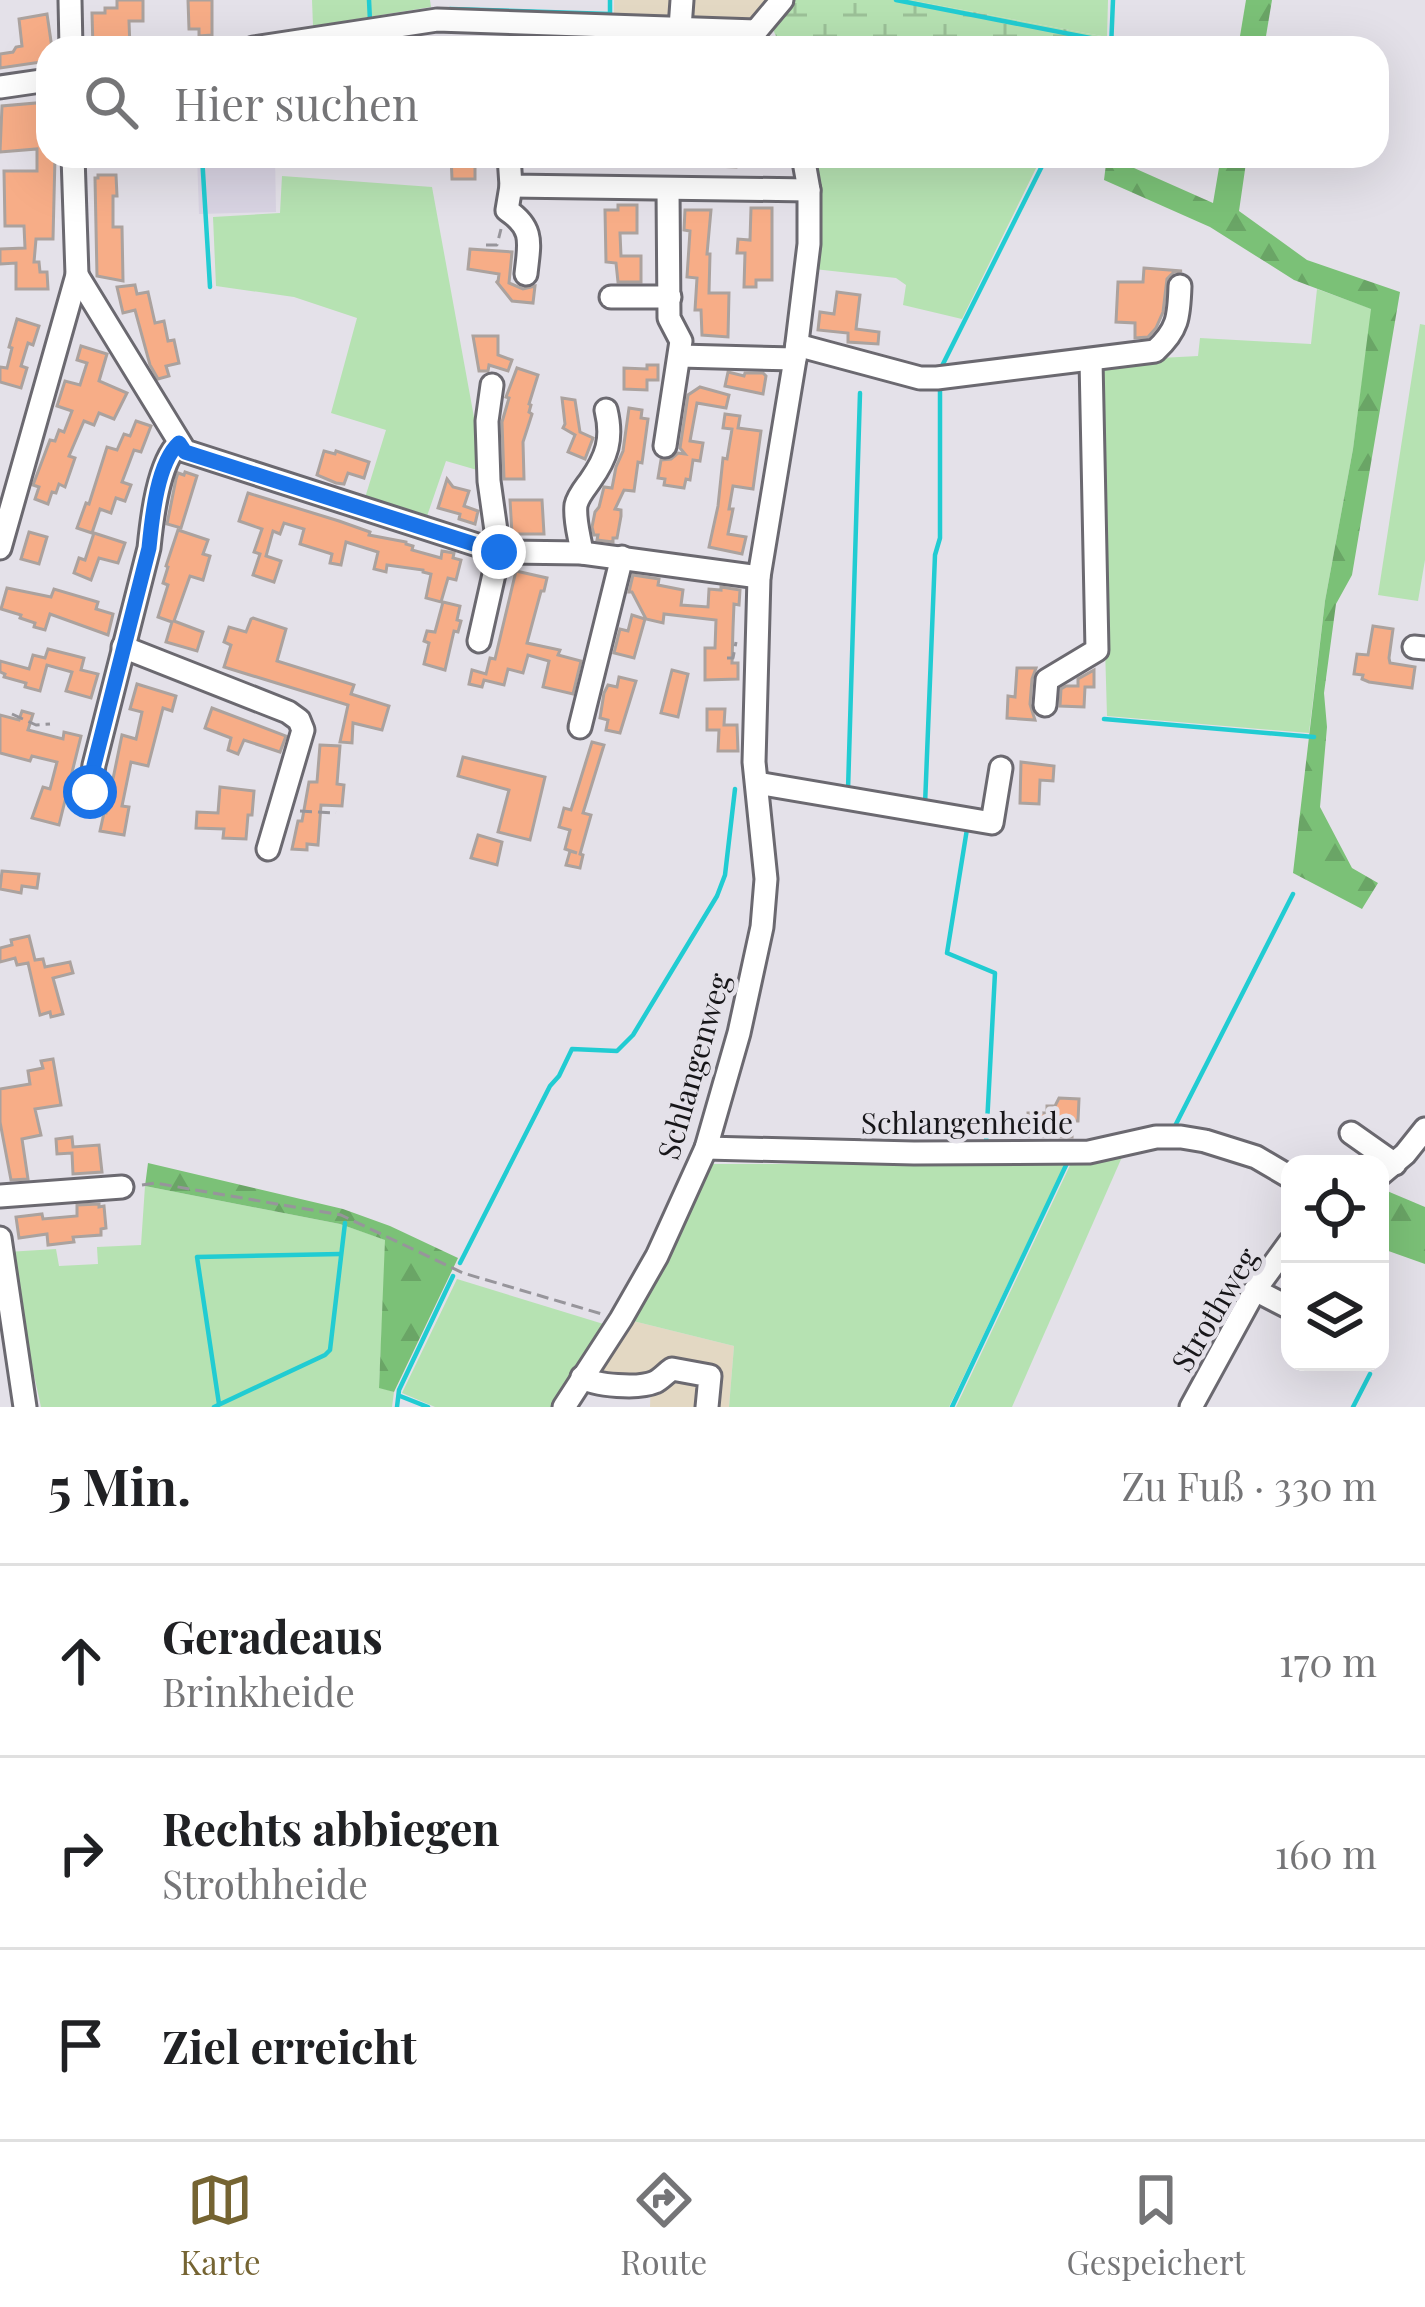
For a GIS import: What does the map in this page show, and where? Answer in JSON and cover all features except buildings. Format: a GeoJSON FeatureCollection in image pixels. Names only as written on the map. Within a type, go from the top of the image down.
{"type":"FeatureCollection","features":[{"type":"Feature","properties":{"kind":"street"},"geometry":{"type":"LineString","coordinates":[[70,0],[70,36]]}},
{"type":"Feature","properties":{"kind":"street"},"geometry":{"type":"LineString","coordinates":[[680,28],[682,0]]}},
{"type":"Feature","properties":{"kind":"street"},"geometry":{"type":"LineString","coordinates":[[763,36],[782,0]]}},
{"type":"Feature","properties":{"kind":"street"},"geometry":{"type":"LineString","coordinates":[[339,36],[437,20],[680,28],[734,36]]}},
{"type":"Feature","properties":{"kind":"street"},"geometry":{"type":"LineString","coordinates":[[507,22],[507,36]]}},
{"type":"Feature","properties":{"kind":"street"},"geometry":{"type":"LineString","coordinates":[[0,87],[36,82]]}},
{"type":"Feature","properties":{"kind":"street"},"geometry":{"type":"LineString","coordinates":[[0,548],[77,275],[74,168]]}},
{"type":"Feature","properties":{"kind":"street"},"geometry":{"type":"LineString","coordinates":[[510,168],[507,210],[523,221],[530,239],[526,274]]}},
{"type":"Feature","properties":{"kind":"street","name":"Schlangenweg"},"geometry":{"type":"LineString","coordinates":[[565,1407],[657,1256],[706,1148],[739,1033],[765,904],[754,744],[759,577],[809,244],[805,168]]}},
{"type":"Feature","properties":{"kind":"street"},"geometry":{"type":"LineString","coordinates":[[511,186],[809,190]]}},
{"type":"Feature","properties":{"kind":"street"},"geometry":{"type":"LineString","coordinates":[[665,446],[681,341],[669,318],[668,189]]}},
{"type":"Feature","properties":{"kind":"street"},"geometry":{"type":"LineString","coordinates":[[77,275],[185,452],[499,552],[622,556],[759,577]]}},
{"type":"Feature","properties":{"kind":"street"},"geometry":{"type":"LineString","coordinates":[[680,356],[796,352],[920,378],[1091,360],[1155,351],[1172,336],[1180,286]]}},
{"type":"Feature","properties":{"kind":"street"},"geometry":{"type":"LineString","coordinates":[[610,297],[670,297]]}},
{"type":"Feature","properties":{"kind":"street"},"geometry":{"type":"LineString","coordinates":[[1045,705],[1047,680],[1096,650],[1091,360]]}},
{"type":"Feature","properties":{"kind":"street"},"geometry":{"type":"LineString","coordinates":[[479,641],[499,552],[489,481],[487,421],[492,386]]}},
{"type":"Feature","properties":{"kind":"street"},"geometry":{"type":"LineString","coordinates":[[582,553],[575,509],[604,461],[610,428],[606,410]]}},
{"type":"Feature","properties":{"kind":"street"},"geometry":{"type":"LineString","coordinates":[[90,792],[170,452],[179,443]]}},
{"type":"Feature","properties":{"kind":"street"},"geometry":{"type":"LineString","coordinates":[[580,727],[622,556]]}},
{"type":"Feature","properties":{"kind":"street"},"geometry":{"type":"LineString","coordinates":[[123,647],[299,720],[303,730],[268,849]]}},
{"type":"Feature","properties":{"kind":"street"},"geometry":{"type":"LineString","coordinates":[[757,783],[992,823],[1001,768]]}},
{"type":"Feature","properties":{"kind":"street"},"geometry":{"type":"LineString","coordinates":[[1389,1168],[1425,1130]]}},
{"type":"Feature","properties":{"kind":"street"},"geometry":{"type":"LineString","coordinates":[[1351,1133],[1372,1155]]}},
{"type":"Feature","properties":{"kind":"street","name":"Schlangenheide"},"geometry":{"type":"LineString","coordinates":[[706,1148],[1089,1152],[1156,1137],[1181,1137],[1256,1157],[1281,1172]]}},
{"type":"Feature","properties":{"kind":"street"},"geometry":{"type":"LineString","coordinates":[[0,1196],[122,1187]]}},
{"type":"Feature","properties":{"kind":"street"},"geometry":{"type":"LineString","coordinates":[[0,1238],[25,1407]]}},
{"type":"Feature","properties":{"kind":"street","name":"Strothweg"},"geometry":{"type":"LineString","coordinates":[[1191,1407],[1255,1290],[1281,1254]]}},
{"type":"Feature","properties":{"kind":"street"},"geometry":{"type":"LineString","coordinates":[[1255,1290],[1281,1303]]}},
{"type":"Feature","properties":{"kind":"street"},"geometry":{"type":"LineString","coordinates":[[581,1377],[593,1384],[642,1384],[654,1383],[672,1369],[710,1376],[707,1407]]}},
{"type":"Feature","properties":{"kind":"path"},"geometry":{"type":"LineString","coordinates":[[486,244],[496,245],[507,210]]}},
{"type":"Feature","properties":{"kind":"path"},"geometry":{"type":"LineString","coordinates":[[727,658],[733,658],[736,642]]}},
{"type":"Feature","properties":{"kind":"path"},"geometry":{"type":"LineString","coordinates":[[13,715],[36,725],[50,724]]}},
{"type":"Feature","properties":{"kind":"path"},"geometry":{"type":"LineString","coordinates":[[280,808],[336,813]]}},
{"type":"Feature","properties":{"kind":"path"},"geometry":{"type":"LineString","coordinates":[[122,1187],[155,1183],[341,1215],[463,1273],[621,1319]]}},
{"type":"Feature","properties":{"kind":"shaded area"},"geometry":{"type":"Polygon","coordinates":[[[614,0],[775,0],[756,21],[614,18],[614,0]]]}},
{"type":"Feature","properties":{"kind":"shaded area"},"geometry":{"type":"Polygon","coordinates":[[[197,168],[275,168],[276,212],[199,214],[197,168]]]}},
{"type":"Feature","properties":{"kind":"shaded area"},"geometry":{"type":"Polygon","coordinates":[[[629,1320],[734,1346],[729,1407],[650,1407],[651,1378],[589,1374],[629,1320]]]}},
{"type":"Feature","properties":{"kind":"green space"},"geometry":{"type":"Polygon","coordinates":[[[312,0],[430,0],[431,7],[313,26],[312,0]]]}},
{"type":"Feature","properties":{"kind":"green space"},"geometry":{"type":"Polygon","coordinates":[[[793,0],[910,0],[1102,36],[776,36],[772,27],[793,0]]]}},
{"type":"Feature","properties":{"kind":"green space"},"geometry":{"type":"Polygon","coordinates":[[[910,0],[1108,0],[1107,36],[910,0]]]}},
{"type":"Feature","properties":{"kind":"green space"},"geometry":{"type":"Polygon","coordinates":[[[1246,0],[1272,0],[1266,36],[1240,36],[1246,0]]]}},
{"type":"Feature","properties":{"kind":"green space"},"geometry":{"type":"Polygon","coordinates":[[[816,168],[1036,168],[962,319],[903,305],[906,285],[896,278],[814,269],[820,191],[816,168]]]}},
{"type":"Feature","properties":{"kind":"green space"},"geometry":{"type":"Polygon","coordinates":[[[1106,168],[1134,168],[1213,203],[1219,168],[1245,168],[1239,211],[1307,260],[1400,292],[1352,575],[1336,604],[1324,693],[1327,727],[1320,807],[1352,868],[1378,883],[1362,909],[1293,873],[1325,601],[1353,449],[1371,309],[1294,280],[1210,227],[1104,180],[1106,168]]]}},
{"type":"Feature","properties":{"kind":"green space"},"geometry":{"type":"Polygon","coordinates":[[[282,176],[432,187],[484,472],[446,461],[425,522],[364,501],[386,430],[331,413],[357,318],[294,297],[216,286],[213,217],[280,213],[282,176]]]}},
{"type":"Feature","properties":{"kind":"green space"},"geometry":{"type":"Polygon","coordinates":[[[1317,289],[1372,309],[1309,733],[1107,716],[1097,372],[1104,361],[1198,356],[1200,338],[1311,344],[1317,289]]]}},
{"type":"Feature","properties":{"kind":"green space"},"geometry":{"type":"Polygon","coordinates":[[[1420,324],[1425,325],[1425,560],[1418,601],[1378,595],[1420,324]]]}},
{"type":"Feature","properties":{"kind":"green space"},"geometry":{"type":"Polygon","coordinates":[[[1126,1148],[1012,1407],[956,1407],[1073,1159],[1126,1148]]]}},
{"type":"Feature","properties":{"kind":"green space"},"geometry":{"type":"Polygon","coordinates":[[[148,1163],[343,1209],[458,1258],[394,1392],[379,1388],[385,1240],[340,1224],[145,1186],[148,1163]]]}},
{"type":"Feature","properties":{"kind":"green space"},"geometry":{"type":"Polygon","coordinates":[[[706,1164],[1065,1164],[949,1407],[729,1407],[734,1346],[629,1320],[706,1164]]]}},
{"type":"Feature","properties":{"kind":"green space"},"geometry":{"type":"Polygon","coordinates":[[[145,1186],[340,1224],[386,1240],[379,1387],[394,1392],[392,1407],[41,1407],[7,1252],[56,1249],[59,1266],[98,1264],[97,1247],[141,1245],[145,1186]]]}},
{"type":"Feature","properties":{"kind":"green space"},"geometry":{"type":"Polygon","coordinates":[[[1389,1192],[1425,1207],[1425,1264],[1389,1251],[1389,1192]]]}},
{"type":"Feature","properties":{"kind":"green space"},"geometry":{"type":"Polygon","coordinates":[[[457,1279],[610,1326],[558,1407],[435,1407],[402,1393],[457,1279]]]}},
{"type":"Feature","properties":{"kind":"waterway"},"geometry":{"type":"LineString","coordinates":[[369,0],[370,21]]}},
{"type":"Feature","properties":{"kind":"waterway"},"geometry":{"type":"LineString","coordinates":[[450,9],[610,14],[610,0]]}},
{"type":"Feature","properties":{"kind":"waterway"},"geometry":{"type":"LineString","coordinates":[[896,0],[1080,36]]}},
{"type":"Feature","properties":{"kind":"waterway"},"geometry":{"type":"LineString","coordinates":[[1112,36],[1113,0]]}},
{"type":"Feature","properties":{"kind":"waterway"},"geometry":{"type":"LineString","coordinates":[[203,168],[210,287]]}},
{"type":"Feature","properties":{"kind":"waterway"},"geometry":{"type":"LineString","coordinates":[[939,372],[1041,168]]}},
{"type":"Feature","properties":{"kind":"waterway"},"geometry":{"type":"LineString","coordinates":[[925,805],[935,555],[940,538],[940,388]]}},
{"type":"Feature","properties":{"kind":"waterway"},"geometry":{"type":"LineString","coordinates":[[848,790],[860,393]]}},
{"type":"Feature","properties":{"kind":"waterway"},"geometry":{"type":"LineString","coordinates":[[1104,719],[1314,737]]}},
{"type":"Feature","properties":{"kind":"waterway"},"geometry":{"type":"LineString","coordinates":[[460,1263],[572,1049],[617,1051],[633,1035],[717,896],[725,875],[735,789]]}},
{"type":"Feature","properties":{"kind":"waterway"},"geometry":{"type":"LineString","coordinates":[[967,829],[947,953],[995,973],[986,1143]]}},
{"type":"Feature","properties":{"kind":"waterway"},"geometry":{"type":"LineString","coordinates":[[1175,1126],[1293,894]]}},
{"type":"Feature","properties":{"kind":"waterway"},"geometry":{"type":"LineString","coordinates":[[952,1407],[1068,1161]]}},
{"type":"Feature","properties":{"kind":"waterway"},"geometry":{"type":"LineString","coordinates":[[214,1407],[330,1350],[345,1223]]}},
{"type":"Feature","properties":{"kind":"waterway"},"geometry":{"type":"LineString","coordinates":[[219,1404],[197,1257],[340,1254]]}},
{"type":"Feature","properties":{"kind":"waterway"},"geometry":{"type":"LineString","coordinates":[[397,1407],[399,1390],[453,1276]]}},
{"type":"Feature","properties":{"kind":"waterway"},"geometry":{"type":"LineString","coordinates":[[1353,1407],[1370,1374]]}},
{"type":"Feature","properties":{"kind":"waterway"},"geometry":{"type":"LineString","coordinates":[[400,1396],[428,1407]]}},
{"type":"Feature","properties":{"kind":"route"},"geometry":{"type":"LineString","coordinates":[[90,792],[149,548],[153,511],[170,452],[179,443],[185,452],[499,552]]}}]}
